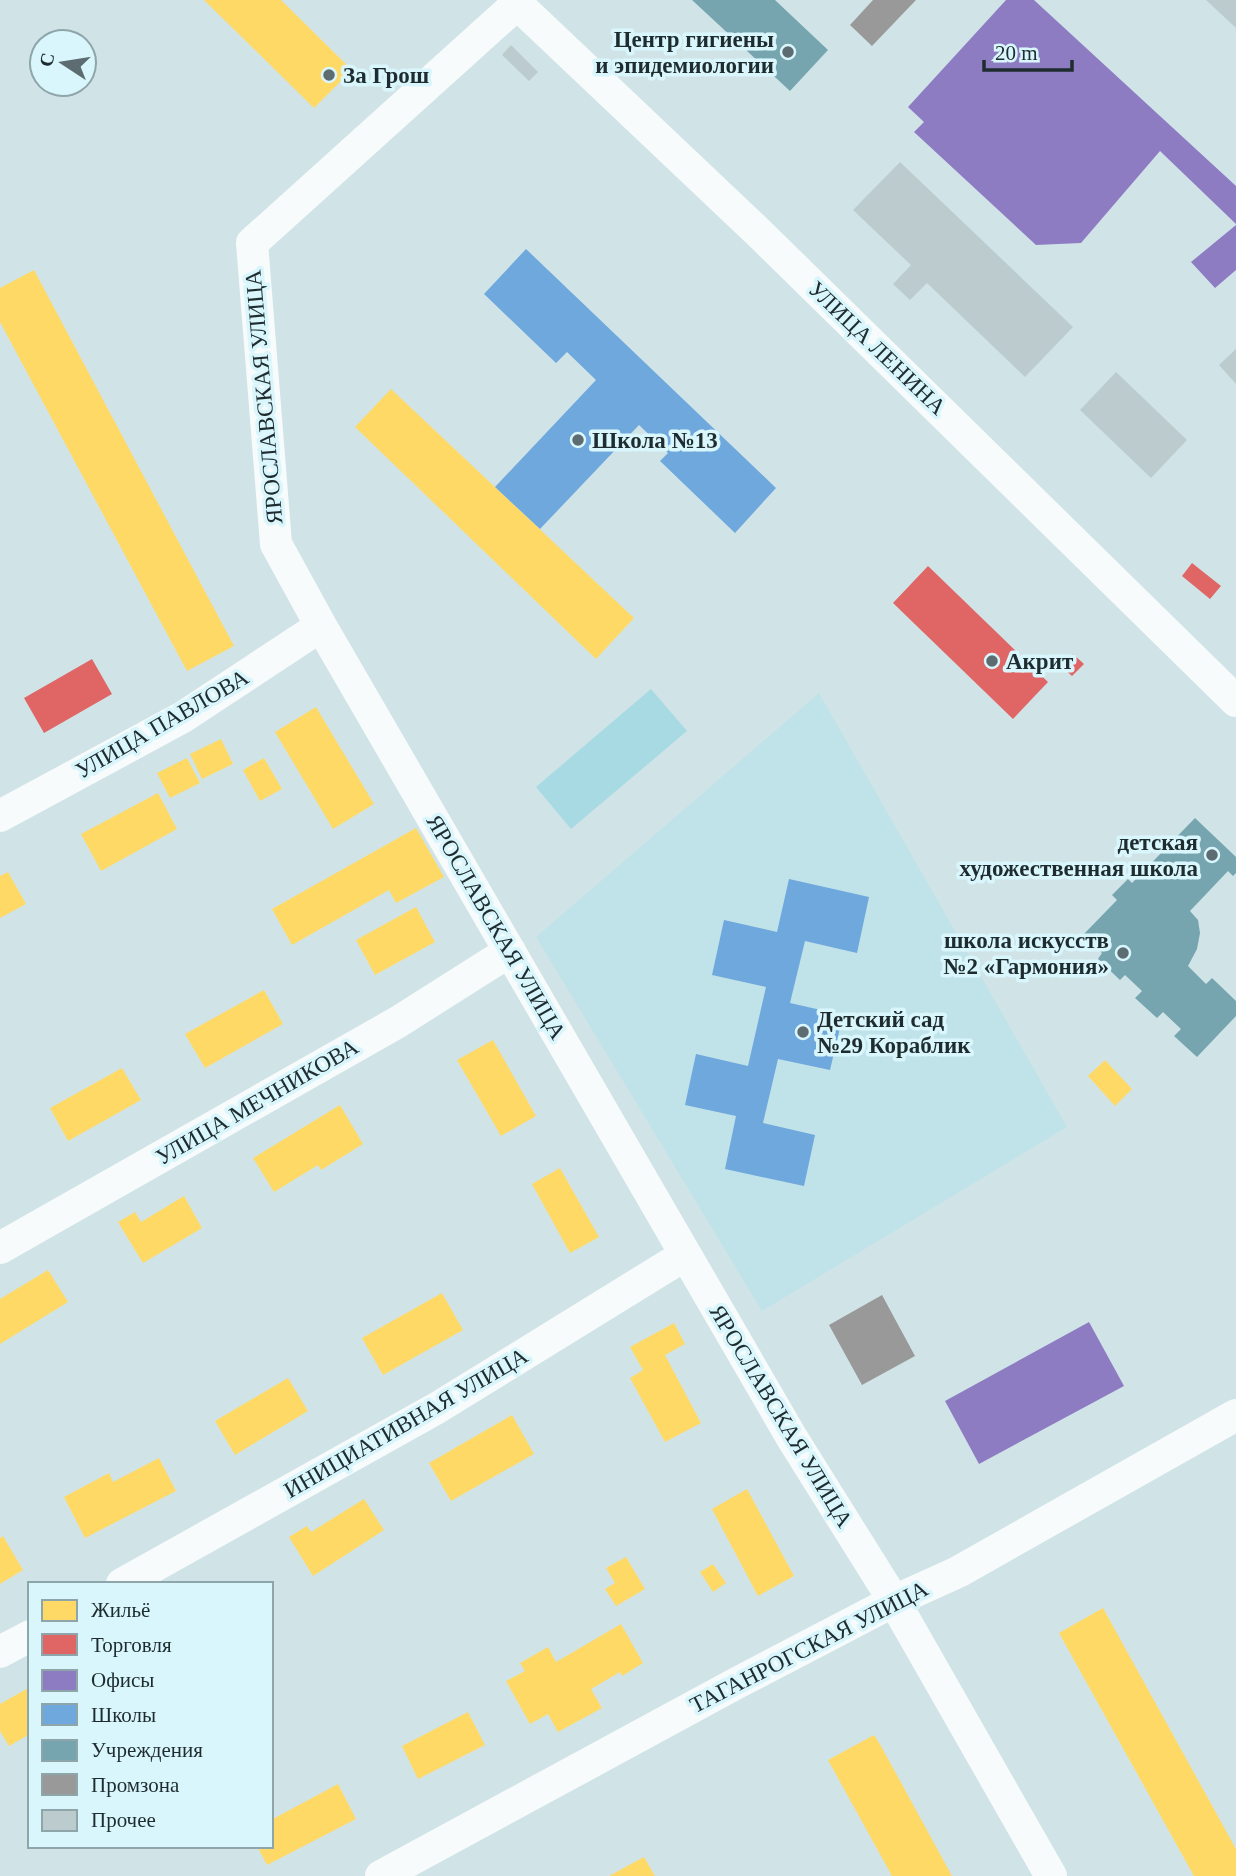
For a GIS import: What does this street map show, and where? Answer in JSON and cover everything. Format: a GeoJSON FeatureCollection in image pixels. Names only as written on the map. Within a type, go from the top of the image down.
{"type":"FeatureCollection","features":[{"type":"Feature","properties":{"kind":"street","name":"ЯРОСЛАВСКАЯ УЛИЦА"},"geometry":{"type":"LineString","coordinates":[[515,2],[252,243],[276,544],[685,1255],[792,1438],[894,1601],[1052,1876]]}},
{"type":"Feature","properties":{"kind":"street","name":"УЛИЦА ЛЕНИНА"},"geometry":{"type":"LineString","coordinates":[[515,2],[760,234],[1236,701]]}},
{"type":"Feature","properties":{"kind":"street","name":"УЛИЦА ПАВЛОВА"},"geometry":{"type":"LineString","coordinates":[[0,816],[183,717],[321,626]]}},
{"type":"Feature","properties":{"kind":"street","name":"УЛИЦА МЕЧНИКОВА"},"geometry":{"type":"LineString","coordinates":[[0,1248],[398,1022],[510,951]]}},
{"type":"Feature","properties":{"kind":"street","name":"ИНИЦИАТИВНАЯ УЛИЦА"},"geometry":{"type":"LineString","coordinates":[[126,1582],[437,1408],[685,1255]]}},
{"type":"Feature","properties":{"kind":"street","name":"ТАГАНРОГСКАЯ УЛИЦА"},"geometry":{"type":"LineString","coordinates":[[381,1876],[735,1684],[894,1601],[958,1572],[1236,1415]]}},
{"type":"Feature","properties":{"kind":"street"},"geometry":{"type":"LineString","coordinates":[[0,1652],[28,1637]]}},
{"type":"Feature","properties":{"kind":"shaded area"},"geometry":{"type":"Polygon","coordinates":[[[651,689],[687,731],[571,829],[536,787],[651,689]]]}},
{"type":"Feature","properties":{"kind":"shaded area","name":"Детский сад №29 Кораблик"},"geometry":{"type":"Polygon","coordinates":[[[819,693],[1067,1127],[762,1311],[536,937],[819,693]]]}},
{"type":"Feature","properties":{"kind":"building: Жильё"},"geometry":{"type":"Polygon","coordinates":[[[204,0],[281,0],[352,70],[314,108],[204,0]]]}},
{"type":"Feature","properties":{"kind":"building: Жильё"},"geometry":{"type":"Polygon","coordinates":[[[34,270],[234,646],[187,671],[0,322],[0,288],[34,270]]]}},
{"type":"Feature","properties":{"kind":"building: Жильё"},"geometry":{"type":"Polygon","coordinates":[[[391,389],[634,618],[596,659],[355,427],[391,389]]]}},
{"type":"Feature","properties":{"kind":"building: Жильё"},"geometry":{"type":"Polygon","coordinates":[[[316,707],[374,804],[333,829],[275,732],[316,707]]]}},
{"type":"Feature","properties":{"kind":"building: Жильё"},"geometry":{"type":"Polygon","coordinates":[[[221,739],[233,764],[202,779],[190,754],[221,739]]]}},
{"type":"Feature","properties":{"kind":"building: Жильё"},"geometry":{"type":"Polygon","coordinates":[[[187,758],[200,783],[170,798],[157,773],[187,758]]]}},
{"type":"Feature","properties":{"kind":"building: Жильё"},"geometry":{"type":"Polygon","coordinates":[[[264,758],[282,789],[260,801],[243,770],[264,758]]]}},
{"type":"Feature","properties":{"kind":"building: Жильё"},"geometry":{"type":"Polygon","coordinates":[[[158,793],[177,829],[101,871],[81,834],[158,793]]]}},
{"type":"Feature","properties":{"kind":"building: Жильё"},"geometry":{"type":"Polygon","coordinates":[[[416,828],[444,877],[396,903],[389,890],[292,945],[272,909],[416,828]]]}},
{"type":"Feature","properties":{"kind":"building: Жильё"},"geometry":{"type":"Polygon","coordinates":[[[8,872],[26,904],[0,918],[0,876],[8,872]]]}},
{"type":"Feature","properties":{"kind":"building: Жильё"},"geometry":{"type":"Polygon","coordinates":[[[416,907],[435,942],[375,975],[356,940],[416,907]]]}},
{"type":"Feature","properties":{"kind":"building: Жильё"},"geometry":{"type":"Polygon","coordinates":[[[264,990],[283,1024],[205,1068],[185,1034],[264,990]]]}},
{"type":"Feature","properties":{"kind":"building: Жильё"},"geometry":{"type":"Polygon","coordinates":[[[493,1040],[536,1116],[501,1136],[457,1060],[493,1040]]]}},
{"type":"Feature","properties":{"kind":"building: Жильё"},"geometry":{"type":"Polygon","coordinates":[[[1105,1060],[1132,1089],[1115,1106],[1088,1076],[1105,1060]]]}},
{"type":"Feature","properties":{"kind":"building: Жильё"},"geometry":{"type":"Polygon","coordinates":[[[122,1068],[141,1100],[68,1141],[50,1108],[122,1068]]]}},
{"type":"Feature","properties":{"kind":"building: Жильё"},"geometry":{"type":"Polygon","coordinates":[[[340,1105],[363,1144],[321,1170],[318,1165],[274,1192],[253,1158],[340,1105]]]}},
{"type":"Feature","properties":{"kind":"building: Жильё"},"geometry":{"type":"Polygon","coordinates":[[[560,1168],[599,1237],[570,1253],[532,1184],[560,1168]]]}},
{"type":"Feature","properties":{"kind":"building: Жильё"},"geometry":{"type":"Polygon","coordinates":[[[184,1196],[202,1228],[143,1263],[118,1222],[135,1212],[141,1222],[184,1196]]]}},
{"type":"Feature","properties":{"kind":"building: Жильё"},"geometry":{"type":"Polygon","coordinates":[[[48,1270],[68,1302],[0,1344],[0,1299],[48,1270]]]}},
{"type":"Feature","properties":{"kind":"building: Жильё"},"geometry":{"type":"Polygon","coordinates":[[[442,1293],[463,1330],[383,1375],[362,1338],[442,1293]]]}},
{"type":"Feature","properties":{"kind":"building: Жильё"},"geometry":{"type":"Polygon","coordinates":[[[674,1323],[685,1344],[665,1355],[701,1423],[665,1442],[630,1378],[643,1370],[630,1347],[674,1323]]]}},
{"type":"Feature","properties":{"kind":"building: Жильё"},"geometry":{"type":"Polygon","coordinates":[[[288,1378],[308,1411],[235,1455],[215,1421],[288,1378]]]}},
{"type":"Feature","properties":{"kind":"building: Жильё"},"geometry":{"type":"Polygon","coordinates":[[[512,1415],[534,1454],[451,1501],[429,1463],[512,1415]]]}},
{"type":"Feature","properties":{"kind":"building: Жильё"},"geometry":{"type":"Polygon","coordinates":[[[159,1458],[176,1491],[85,1538],[64,1497],[109,1473],[113,1482],[159,1458]]]}},
{"type":"Feature","properties":{"kind":"building: Жильё"},"geometry":{"type":"Polygon","coordinates":[[[747,1489],[794,1576],[758,1596],[712,1509],[747,1489]]]}},
{"type":"Feature","properties":{"kind":"building: Жильё"},"geometry":{"type":"Polygon","coordinates":[[[364,1499],[384,1530],[313,1576],[289,1537],[307,1526],[311,1532],[364,1499]]]}},
{"type":"Feature","properties":{"kind":"building: Жильё"},"geometry":{"type":"Polygon","coordinates":[[[3,1536],[23,1570],[0,1584],[0,1538],[3,1536]]]}},
{"type":"Feature","properties":{"kind":"building: Жильё"},"geometry":{"type":"Polygon","coordinates":[[[626,1557],[645,1589],[616,1606],[605,1589],[615,1583],[606,1568],[626,1557]]]}},
{"type":"Feature","properties":{"kind":"building: Жильё"},"geometry":{"type":"Polygon","coordinates":[[[713,1564],[726,1583],[713,1592],[700,1572],[713,1564]]]}},
{"type":"Feature","properties":{"kind":"building: Жильё"},"geometry":{"type":"Polygon","coordinates":[[[1103,1608],[1236,1849],[1236,1876],[1194,1876],[1059,1633],[1103,1608]]]}},
{"type":"Feature","properties":{"kind":"building: Жильё"},"geometry":{"type":"Polygon","coordinates":[[[621,1624],[643,1663],[622,1676],[620,1672],[591,1689],[602,1708],[558,1732],[548,1714],[530,1724],[506,1681],[525,1671],[520,1663],[548,1647],[556,1662],[621,1624]]]}},
{"type":"Feature","properties":{"kind":"building: Жильё"},"geometry":{"type":"Polygon","coordinates":[[[28,1688],[28,1735],[9,1746],[0,1731],[0,1704],[28,1688]]]}},
{"type":"Feature","properties":{"kind":"building: Жильё"},"geometry":{"type":"Polygon","coordinates":[[[468,1712],[485,1745],[418,1779],[402,1746],[468,1712]]]}},
{"type":"Feature","properties":{"kind":"building: Жильё"},"geometry":{"type":"Polygon","coordinates":[[[874,1735],[952,1876],[892,1876],[828,1760],[874,1735]]]}},
{"type":"Feature","properties":{"kind":"building: Жильё"},"geometry":{"type":"Polygon","coordinates":[[[338,1784],[356,1819],[267,1865],[258,1848],[273,1848],[273,1819],[338,1784]]]}},
{"type":"Feature","properties":{"kind":"building: Жильё"},"geometry":{"type":"Polygon","coordinates":[[[644,1857],[655,1876],[609,1876],[644,1857]]]}},
{"type":"Feature","properties":{"kind":"building: Торговля"},"geometry":{"type":"Polygon","coordinates":[[[1192,563],[1221,586],[1210,599],[1182,576],[1192,563]]]}},
{"type":"Feature","properties":{"kind":"building: Торговля"},"geometry":{"type":"Polygon","coordinates":[[[928,566],[1048,682],[1013,719],[893,603],[928,566]]]}},
{"type":"Feature","properties":{"kind":"building: Торговля"},"geometry":{"type":"Polygon","coordinates":[[[1073,654],[1084,664],[1072,676],[1062,667],[1073,654]]]}},
{"type":"Feature","properties":{"kind":"building: Торговля"},"geometry":{"type":"Polygon","coordinates":[[[92,659],[112,694],[44,733],[24,698],[92,659]]]}},
{"type":"Feature","properties":{"kind":"building: Офисы"},"geometry":{"type":"Polygon","coordinates":[[[1006,0],[1034,0],[1236,186],[1236,224],[1160,151],[1081,243],[1036,245],[914,132],[924,122],[908,107],[1006,0]]]}},
{"type":"Feature","properties":{"kind":"building: Офисы"},"geometry":{"type":"Polygon","coordinates":[[[1236,225],[1236,270],[1215,288],[1191,262],[1236,225]]]}},
{"type":"Feature","properties":{"kind":"building: Офисы"},"geometry":{"type":"Polygon","coordinates":[[[1089,1322],[1124,1386],[979,1464],[945,1401],[1089,1322]]]}},
{"type":"Feature","properties":{"kind":"building: Школы"},"geometry":{"type":"Polygon","coordinates":[[[526,249],[776,488],[735,533],[660,461],[668,453],[639,425],[540,529],[495,487],[596,380],[567,352],[556,363],[484,294],[526,249]]]}},
{"type":"Feature","properties":{"kind":"building: Школы"},"geometry":{"type":"Polygon","coordinates":[[[789,879],[869,897],[857,953],[805,941],[790,1003],[843,1015],[830,1070],[778,1059],[763,1123],[815,1135],[804,1186],[725,1169],[736,1116],[685,1105],[696,1054],[748,1066],[766,987],[712,975],[724,920],[777,932],[789,879]]]}},
{"type":"Feature","properties":{"kind":"building: Учреждения"},"geometry":{"type":"Polygon","coordinates":[[[692,0],[775,0],[828,50],[790,91],[692,0]]]}},
{"type":"Feature","properties":{"kind":"building: Учреждения"},"geometry":{"type":"Polygon","coordinates":[[[1195,818],[1236,857],[1236,873],[1233,876],[1228,871],[1190,911],[1198,920],[1200,933],[1197,949],[1188,966],[1206,984],[1212,978],[1236,1001],[1236,1016],[1197,1057],[1174,1036],[1181,1029],[1163,1012],[1157,1018],[1135,998],[1142,991],[1125,975],[1120,980],[1098,959],[1102,953],[1083,935],[1117,900],[1112,895],[1128,879],[1132,883],[1195,818]]]}},
{"type":"Feature","properties":{"kind":"building: Промзона"},"geometry":{"type":"Polygon","coordinates":[[[873,0],[916,0],[872,46],[850,25],[873,0]]]}},
{"type":"Feature","properties":{"kind":"building: Промзона"},"geometry":{"type":"Polygon","coordinates":[[[882,1295],[915,1356],[862,1385],[829,1325],[882,1295]]]}},
{"type":"Feature","properties":{"kind":"building: Прочее"},"geometry":{"type":"Polygon","coordinates":[[[1206,0],[1236,0],[1236,28],[1206,0]]]}},
{"type":"Feature","properties":{"kind":"building: Прочее"},"geometry":{"type":"Polygon","coordinates":[[[511,45],[538,72],[529,81],[502,55],[511,45]]]}},
{"type":"Feature","properties":{"kind":"building: Прочее"},"geometry":{"type":"Polygon","coordinates":[[[900,162],[1073,327],[1025,377],[927,283],[910,300],[893,284],[911,265],[853,210],[900,162]]]}},
{"type":"Feature","properties":{"kind":"building: Прочее"},"geometry":{"type":"Polygon","coordinates":[[[1236,349],[1236,384],[1219,365],[1236,349]]]}},
{"type":"Feature","properties":{"kind":"building: Прочее"},"geometry":{"type":"Polygon","coordinates":[[[1116,372],[1187,440],[1151,478],[1080,410],[1116,372]]]}},
{"type":"Feature","properties":{"kind":"place","name":"Центр гигиены и эпидемиологии"},"geometry":{"type":"Point","coordinates":[788,52]}},
{"type":"Feature","properties":{"kind":"place","name":"За Грош"},"geometry":{"type":"Point","coordinates":[329,75]}},
{"type":"Feature","properties":{"kind":"place","name":"Школа №13"},"geometry":{"type":"Point","coordinates":[578,440]}},
{"type":"Feature","properties":{"kind":"place","name":"Акрит"},"geometry":{"type":"Point","coordinates":[992,661]}},
{"type":"Feature","properties":{"kind":"place","name":"детская художественная школа"},"geometry":{"type":"Point","coordinates":[1212,855]}},
{"type":"Feature","properties":{"kind":"place","name":"школа искусств №2 «Гармония»"},"geometry":{"type":"Point","coordinates":[1123,953]}},
{"type":"Feature","properties":{"kind":"place","name":"Детский сад №29 Кораблик"},"geometry":{"type":"Point","coordinates":[803,1032]}}]}
